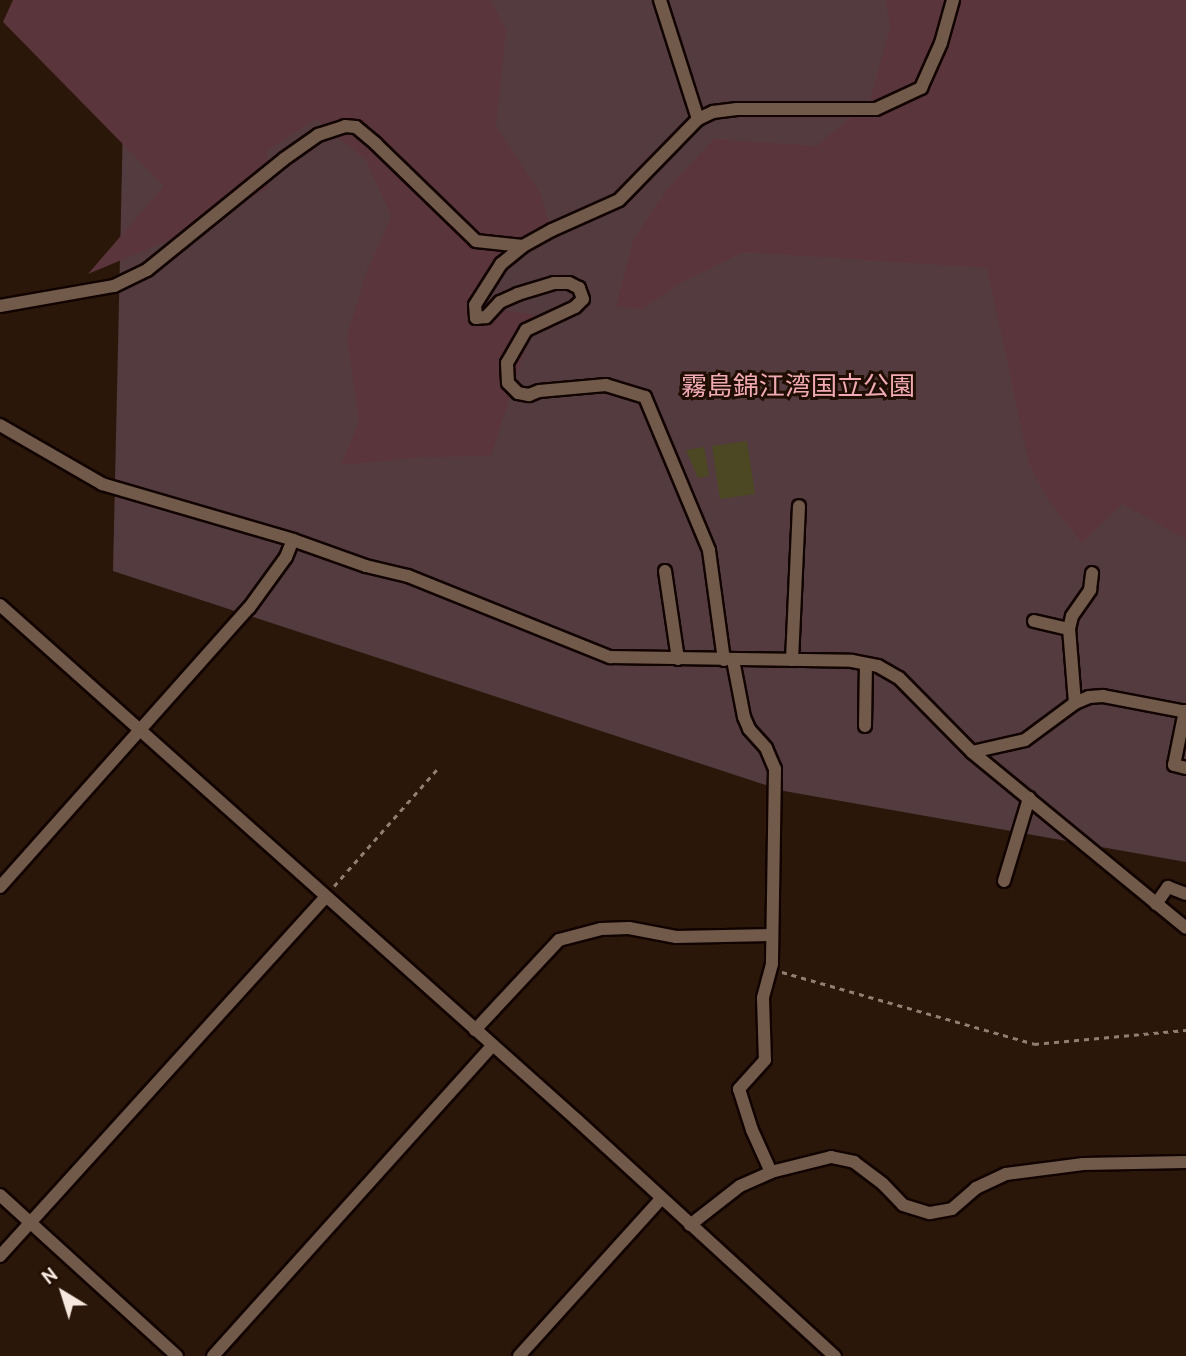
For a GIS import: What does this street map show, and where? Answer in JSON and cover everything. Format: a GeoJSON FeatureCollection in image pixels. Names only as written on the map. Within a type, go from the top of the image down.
{"type":"FeatureCollection","features":[{"type":"Feature","properties":{"kind":"street"},"geometry":{"type":"LineString","coordinates":[[660,0],[698,119]]}},
{"type":"Feature","properties":{"kind":"street"},"geometry":{"type":"LineString","coordinates":[[771,1172],[752,1130],[740,1088],[765,1060],[763,998],[772,964],[775,769],[766,748],[749,729],[744,717],[728,660],[709,550],[645,397],[606,385],[539,391],[529,395],[518,393],[508,383],[507,363],[526,331],[575,307],[583,299],[579,288],[569,283],[554,283],[530,290],[500,302],[486,317],[476,318],[475,305],[501,264],[523,246],[619,200],[698,119],[713,112],[737,109],[876,109],[921,88],[941,43],[953,0]]}},
{"type":"Feature","properties":{"kind":"street"},"geometry":{"type":"LineString","coordinates":[[0,306],[114,286],[147,270],[284,159],[318,135],[345,126],[356,127],[376,144],[476,242],[523,246]]}},
{"type":"Feature","properties":{"kind":"street"},"geometry":{"type":"LineString","coordinates":[[0,425],[102,484],[293,540],[366,566],[408,576],[610,657],[866,664],[899,678],[972,752],[1186,928]]}},
{"type":"Feature","properties":{"kind":"street"},"geometry":{"type":"LineString","coordinates":[[792,660],[799,506]]}},
{"type":"Feature","properties":{"kind":"street"},"geometry":{"type":"LineString","coordinates":[[0,887],[249,608],[286,557],[293,540]]}},
{"type":"Feature","properties":{"kind":"street"},"geometry":{"type":"LineString","coordinates":[[665,571],[677,659]]}},
{"type":"Feature","properties":{"kind":"street"},"geometry":{"type":"LineString","coordinates":[[1075,703],[1069,629],[1072,616],[1090,590],[1092,573]]}},
{"type":"Feature","properties":{"kind":"street"},"geometry":{"type":"LineString","coordinates":[[0,605],[835,1356]]}},
{"type":"Feature","properties":{"kind":"street"},"geometry":{"type":"LineString","coordinates":[[1034,621],[1069,629]]}},
{"type":"Feature","properties":{"kind":"street"},"geometry":{"type":"LineString","coordinates":[[864,726],[866,664]]}},
{"type":"Feature","properties":{"kind":"street"},"geometry":{"type":"LineString","coordinates":[[972,752],[1025,740],[1075,703],[1103,696],[1186,711],[1174,765],[1186,768]]}},
{"type":"Feature","properties":{"kind":"street"},"geometry":{"type":"LineString","coordinates":[[1004,881],[1028,798]]}},
{"type":"Feature","properties":{"kind":"street"},"geometry":{"type":"LineString","coordinates":[[1157,904],[1168,887],[1186,894]]}},
{"type":"Feature","properties":{"kind":"street"},"geometry":{"type":"LineString","coordinates":[[0,1256],[325,897]]}},
{"type":"Feature","properties":{"kind":"street"},"geometry":{"type":"LineString","coordinates":[[475,1030],[559,940],[601,929],[629,928],[676,937],[772,934]]}},
{"type":"Feature","properties":{"kind":"street"},"geometry":{"type":"LineString","coordinates":[[213,1356],[492,1046]]}},
{"type":"Feature","properties":{"kind":"street"},"geometry":{"type":"LineString","coordinates":[[690,1225],[740,1186],[771,1172],[831,1157],[854,1162],[903,1205],[930,1213],[951,1209],[976,1188],[1006,1174],[1083,1164],[1186,1162]]}},
{"type":"Feature","properties":{"kind":"street"},"geometry":{"type":"LineString","coordinates":[[0,1195],[177,1356]]}},
{"type":"Feature","properties":{"kind":"street"},"geometry":{"type":"LineString","coordinates":[[519,1356],[661,1199]]}},
{"type":"Feature","properties":{"kind":"path"},"geometry":{"type":"LineString","coordinates":[[325,897],[438,768]]}},
{"type":"Feature","properties":{"kind":"path"},"geometry":{"type":"LineString","coordinates":[[769,968],[1034,1044],[1186,1030]]}},
{"type":"Feature","properties":{"kind":"green space","name":"霧島錦江湾国立公園"},"geometry":{"type":"Polygon","coordinates":[[[167,0],[1186,0],[1186,862],[784,791],[113,571],[123,122],[167,0]]]}},
{"type":"Feature","properties":{"kind":"shaded area"},"geometry":{"type":"Polygon","coordinates":[[[13,0],[491,0],[506,30],[496,126],[540,193],[552,232],[510,265],[478,306],[536,315],[491,456],[426,457],[341,465],[359,422],[347,336],[366,274],[391,216],[366,160],[316,119],[267,150],[268,188],[174,238],[88,274],[164,186],[3,22],[13,0]]]}},
{"type":"Feature","properties":{"kind":"shaded area"},"geometry":{"type":"Polygon","coordinates":[[[886,0],[1186,0],[1186,539],[1122,504],[1082,543],[1048,500],[1029,463],[987,268],[744,252],[681,283],[642,309],[616,306],[633,241],[666,190],[714,139],[817,146],[870,101],[890,27],[886,0]]]}},
{"type":"Feature","properties":{"kind":"shaded area"},"geometry":{"type":"Polygon","coordinates":[[[747,441],[755,494],[720,499],[712,446],[747,441]]]}},
{"type":"Feature","properties":{"kind":"shaded area"},"geometry":{"type":"Polygon","coordinates":[[[704,447],[709,476],[698,478],[686,450],[704,447]]]}}]}
